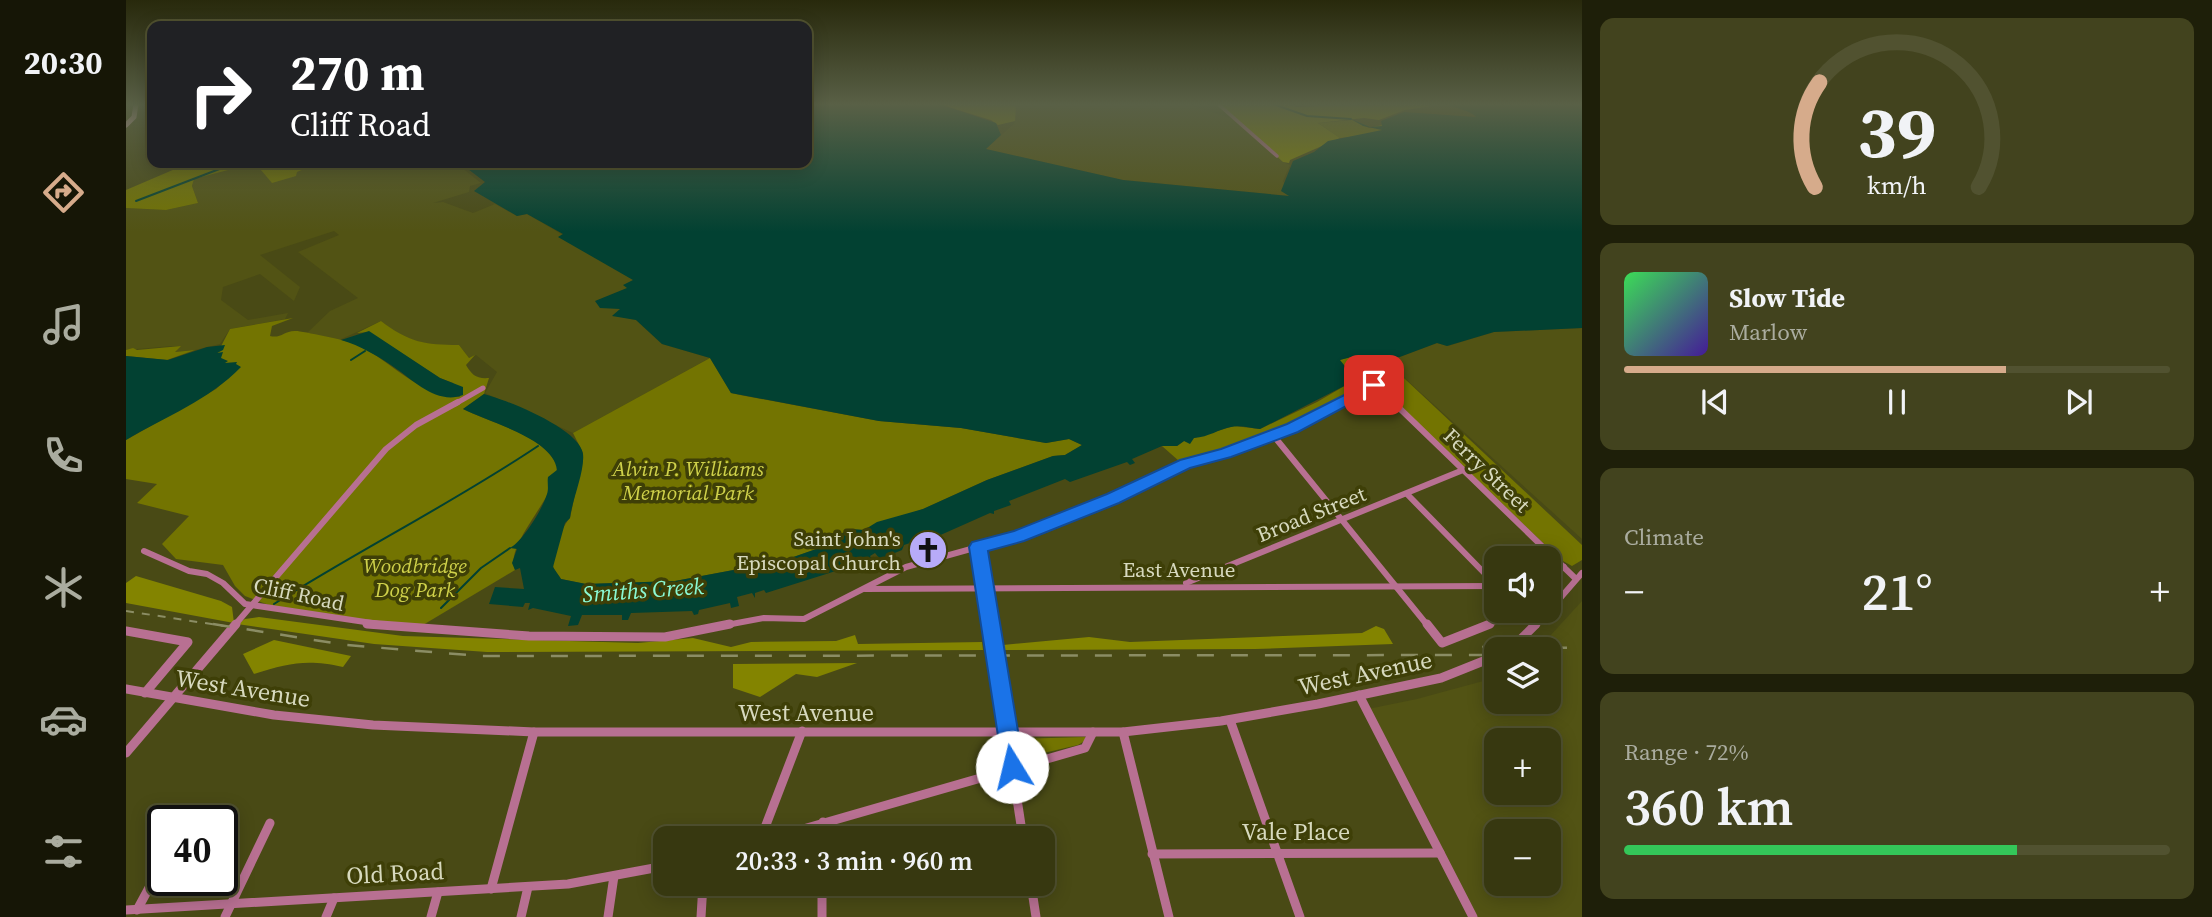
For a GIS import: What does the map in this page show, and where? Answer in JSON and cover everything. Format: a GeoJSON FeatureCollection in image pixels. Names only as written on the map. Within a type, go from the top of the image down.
{"type":"FeatureCollection","features":[{"type":"Feature","properties":{"kind":"street"},"geometry":{"type":"LineString","coordinates":[[1267,147],[1277,156]]}},
{"type":"Feature","properties":{"kind":"street","name":"Cliff Road"},"geometry":{"type":"LineString","coordinates":[[144,551],[189,571],[207,574],[251,606],[361,624],[529,636],[665,637],[764,618],[804,619],[925,560],[1018,536],[1113,499],[1185,464],[1273,435],[1374,385]]}},
{"type":"Feature","properties":{"kind":"street","name":"Ferry Street"},"geometry":{"type":"LineString","coordinates":[[1374,385],[1564,567],[1579,576]]}},
{"type":"Feature","properties":{"kind":"street"},"geometry":{"type":"LineString","coordinates":[[126,753],[386,449],[416,425],[483,388]]}},
{"type":"Feature","properties":{"kind":"street"},"geometry":{"type":"LineString","coordinates":[[1273,435],[1442,643],[1492,623]]}},
{"type":"Feature","properties":{"kind":"street","name":"Broad Street"},"geometry":{"type":"LineString","coordinates":[[1172,586],[1198,580],[1462,470]]}},
{"type":"Feature","properties":{"kind":"street"},"geometry":{"type":"LineString","coordinates":[[1407,494],[1484,574]]}},
{"type":"Feature","properties":{"kind":"street"},"geometry":{"type":"LineString","coordinates":[[978,547],[1022,826]]}},
{"type":"Feature","properties":{"kind":"street"},"geometry":{"type":"LineString","coordinates":[[1561,597],[1579,576]]}},
{"type":"Feature","properties":{"kind":"street","name":"East Avenue"},"geometry":{"type":"LineString","coordinates":[[862,589],[1484,586]]}},
{"type":"Feature","properties":{"kind":"street"},"geometry":{"type":"LineString","coordinates":[[1523,637],[1537,623]]}},
{"type":"Feature","properties":{"kind":"street"},"geometry":{"type":"LineString","coordinates":[[126,631],[188,642],[145,693]]}},
{"type":"Feature","properties":{"kind":"street","name":"West Avenue"},"geometry":{"type":"LineString","coordinates":[[126,689],[274,715],[534,732],[1123,732],[1198,727],[1359,695],[1484,663]]}},
{"type":"Feature","properties":{"kind":"street"},"geometry":{"type":"LineString","coordinates":[[1359,695],[1473,917]]}},
{"type":"Feature","properties":{"kind":"street"},"geometry":{"type":"LineString","coordinates":[[1230,720],[1300,917]]}},
{"type":"Feature","properties":{"kind":"street"},"geometry":{"type":"LineString","coordinates":[[766,826],[802,731]]}},
{"type":"Feature","properties":{"kind":"street"},"geometry":{"type":"LineString","coordinates":[[491,889],[534,732]]}},
{"type":"Feature","properties":{"kind":"street"},"geometry":{"type":"LineString","coordinates":[[810,826],[1085,748],[1093,732]]}},
{"type":"Feature","properties":{"kind":"street"},"geometry":{"type":"LineString","coordinates":[[1123,732],[1169,917]]}},
{"type":"Feature","properties":{"kind":"street"},"geometry":{"type":"LineString","coordinates":[[225,917],[270,823]]}},
{"type":"Feature","properties":{"kind":"street","name":"Vale Place"},"geometry":{"type":"LineString","coordinates":[[1152,854],[1277,851],[1440,853]]}},
{"type":"Feature","properties":{"kind":"street","name":"Old Road"},"geometry":{"type":"LineString","coordinates":[[131,910],[232,902],[528,887],[653,868]]}},
{"type":"Feature","properties":{"kind":"street"},"geometry":{"type":"LineString","coordinates":[[608,917],[614,876]]}},
{"type":"Feature","properties":{"kind":"street"},"geometry":{"type":"LineString","coordinates":[[131,910],[147,886]]}},
{"type":"Feature","properties":{"kind":"street"},"geometry":{"type":"LineString","coordinates":[[521,917],[528,887]]}},
{"type":"Feature","properties":{"kind":"street"},"geometry":{"type":"LineString","coordinates":[[430,917],[438,892]]}},
{"type":"Feature","properties":{"kind":"street"},"geometry":{"type":"LineString","coordinates":[[701,917],[702,896]]}},
{"type":"Feature","properties":{"kind":"street"},"geometry":{"type":"LineString","coordinates":[[822,896],[822,917]]}},
{"type":"Feature","properties":{"kind":"street"},"geometry":{"type":"LineString","coordinates":[[1032,896],[1035,917]]}},
{"type":"Feature","properties":{"kind":"street"},"geometry":{"type":"LineString","coordinates":[[326,917],[334,898]]}},
{"type":"Feature","properties":{"kind":"shaded area"},"geometry":{"type":"Polygon","coordinates":[[[988,147],[1266,147],[1290,165],[1283,181],[1290,196],[1123,180],[985,149],[988,147]]]}},
{"type":"Feature","properties":{"kind":"shaded area"},"geometry":{"type":"Polygon","coordinates":[[[1266,147],[1320,147],[1290,160],[1289,163],[1283,162],[1266,147]]]}},
{"type":"Feature","properties":{"kind":"shaded area"},"geometry":{"type":"Polygon","coordinates":[[[236,168],[278,168],[297,172],[302,170],[300,168],[462,168],[481,183],[470,186],[469,192],[433,203],[443,202],[473,213],[495,204],[517,216],[527,214],[563,235],[559,237],[634,280],[628,288],[596,301],[621,309],[613,315],[636,320],[662,344],[710,358],[573,433],[485,393],[497,372],[476,355],[469,358],[459,345],[434,345],[402,338],[381,321],[337,341],[306,334],[330,311],[358,298],[298,252],[339,235],[334,231],[260,255],[300,287],[294,301],[260,274],[223,287],[221,300],[248,320],[288,313],[285,319],[230,329],[220,344],[195,350],[174,352],[180,346],[172,346],[126,350],[126,208],[166,210],[198,203],[192,186],[194,179],[236,168]]]}},
{"type":"Feature","properties":{"kind":"shaded area"},"geometry":{"type":"Polygon","coordinates":[[[1582,328],[1582,539],[1389,364],[1389,361],[1437,343],[1448,346],[1494,332],[1582,328]]]}},
{"type":"Feature","properties":{"kind":"shaded area"},"geometry":{"type":"Polygon","coordinates":[[[136,576],[221,601],[232,607],[234,623],[126,603],[126,583],[136,576]]]}},
{"type":"Feature","properties":{"kind":"shaded area"},"geometry":{"type":"Polygon","coordinates":[[[1582,601],[1582,917],[1471,917],[1458,897],[1368,709],[1484,681],[1484,714],[1561,714],[1561,637],[1549,637],[1582,601]]]}},
{"type":"Feature","properties":{"kind":"shaded area"},"geometry":{"type":"Polygon","coordinates":[[[259,617],[403,636],[638,643],[693,638],[731,647],[751,642],[836,641],[855,635],[858,644],[982,642],[983,650],[487,652],[374,644],[237,624],[245,619],[259,617]]]}},
{"type":"Feature","properties":{"kind":"shaded area"},"geometry":{"type":"Polygon","coordinates":[[[1376,626],[1384,629],[1393,644],[1255,649],[1003,650],[1003,645],[1089,637],[1130,642],[1362,633],[1376,626]]]}},
{"type":"Feature","properties":{"kind":"shaded area"},"geometry":{"type":"Polygon","coordinates":[[[274,640],[351,656],[343,667],[298,663],[254,674],[243,654],[274,640]]]}},
{"type":"Feature","properties":{"kind":"shaded area"},"geometry":{"type":"Polygon","coordinates":[[[857,663],[817,677],[796,674],[760,697],[733,688],[733,664],[857,663]]]}},
{"type":"Feature","properties":{"kind":"green space"},"geometry":{"type":"Polygon","coordinates":[[[177,168],[236,168],[194,179],[192,186],[198,203],[166,210],[126,208],[126,190],[177,168]]]}},
{"type":"Feature","properties":{"kind":"green space"},"geometry":{"type":"Polygon","coordinates":[[[259,168],[302,170],[297,172],[296,176],[272,183],[259,168]]]}},
{"type":"Feature","properties":{"kind":"green space","name":"Woodbridge Dog Park"},"geometry":{"type":"Polygon","coordinates":[[[293,318],[272,326],[270,336],[296,331],[353,343],[416,383],[443,394],[460,397],[453,383],[440,378],[369,332],[357,333],[381,321],[409,338],[426,343],[459,345],[469,358],[475,355],[466,365],[475,376],[489,378],[484,394],[463,409],[529,438],[550,454],[557,465],[549,491],[517,547],[515,570],[423,625],[362,623],[274,607],[245,596],[235,586],[223,565],[176,559],[162,544],[189,516],[137,503],[157,484],[126,479],[126,440],[216,389],[240,367],[225,363],[217,354],[230,329],[293,318]]]}},
{"type":"Feature","properties":{"kind":"green space"},"geometry":{"type":"Polygon","coordinates":[[[181,346],[175,352],[195,350],[167,360],[126,356],[126,350],[133,348],[137,350],[181,346]]]}},
{"type":"Feature","properties":{"kind":"green space"},"geometry":{"type":"Polygon","coordinates":[[[1351,357],[1365,367],[1388,368],[1389,364],[1582,545],[1582,560],[1572,566],[1561,560],[1561,546],[1546,546],[1375,383],[1288,426],[1234,445],[1179,461],[1162,446],[1177,446],[1184,441],[1234,426],[1260,429],[1317,402],[1348,384],[1353,376],[1339,360],[1351,357]]]}},
{"type":"Feature","properties":{"kind":"green space","name":"Alvin P. Williams Memorial Park"},"geometry":{"type":"Polygon","coordinates":[[[710,358],[731,393],[879,421],[961,428],[1046,443],[1069,439],[1082,445],[1065,455],[1053,456],[987,480],[923,509],[864,530],[849,529],[822,547],[782,561],[675,581],[586,584],[561,579],[554,569],[553,558],[560,535],[570,518],[583,453],[573,433],[710,358]]]}},
{"type":"Feature","properties":{"kind":"green space"},"geometry":{"type":"Polygon","coordinates":[[[1085,737],[1086,740],[1078,745],[1018,759],[1014,739],[1085,737]]]}},
{"type":"Feature","properties":{"kind":"water","name":"Smiths Creek"},"geometry":{"type":"Polygon","coordinates":[[[812,147],[988,147],[986,149],[1123,180],[1289,196],[1281,191],[1293,161],[1321,147],[1582,147],[1582,328],[1494,332],[1447,346],[1437,343],[1389,361],[1388,368],[1383,369],[1368,367],[1351,357],[1340,360],[1353,376],[1347,381],[1348,384],[1260,429],[1241,426],[1222,429],[1194,438],[1190,444],[1184,441],[1177,446],[1162,446],[1132,459],[1135,463],[1130,465],[1127,462],[1070,482],[1065,479],[1009,501],[1011,505],[994,511],[994,514],[990,513],[936,537],[934,534],[916,540],[917,544],[904,545],[902,550],[880,559],[875,553],[870,556],[875,564],[871,564],[867,557],[841,567],[842,569],[766,593],[764,590],[755,593],[755,598],[752,593],[737,597],[739,606],[731,608],[730,603],[699,610],[698,614],[694,615],[692,611],[631,613],[628,620],[622,620],[622,615],[582,615],[578,625],[568,626],[571,616],[533,608],[528,610],[530,603],[525,603],[523,607],[489,604],[495,587],[524,589],[520,568],[515,570],[512,563],[517,549],[510,548],[521,539],[537,515],[547,494],[548,477],[557,470],[545,449],[533,441],[463,409],[484,394],[541,417],[570,435],[579,444],[583,454],[582,469],[570,518],[565,523],[553,567],[561,579],[586,584],[675,581],[782,561],[822,547],[849,529],[864,530],[877,522],[923,509],[987,480],[1053,456],[1065,455],[1082,445],[1069,439],[1046,443],[961,428],[879,421],[731,393],[710,358],[662,344],[636,320],[612,316],[620,309],[600,308],[595,301],[627,288],[623,285],[633,280],[558,237],[563,234],[527,214],[517,216],[474,191],[485,182],[467,168],[812,168],[812,147]]]}},
{"type":"Feature","properties":{"kind":"water"},"geometry":{"type":"Polygon","coordinates":[[[369,331],[440,378],[463,387],[463,395],[445,397],[427,390],[392,365],[341,340],[369,331]]]}},
{"type":"Feature","properties":{"kind":"water"},"geometry":{"type":"Polygon","coordinates":[[[225,345],[223,350],[217,353],[223,352],[221,358],[228,361],[225,363],[237,362],[241,367],[201,399],[126,440],[126,356],[168,360],[207,347],[225,345]]]}},
{"type":"Feature","properties":{"kind":"waterway"},"geometry":{"type":"LineString","coordinates":[[136,201],[222,168]]}},
{"type":"Feature","properties":{"kind":"waterway"},"geometry":{"type":"LineString","coordinates":[[351,360],[365,351]]}},
{"type":"Feature","properties":{"kind":"waterway"},"geometry":{"type":"LineString","coordinates":[[274,604],[538,446]]}},
{"type":"Feature","properties":{"kind":"waterway"},"geometry":{"type":"LineString","coordinates":[[441,608],[481,568],[510,548]]}},
{"type":"Feature","properties":{"kind":"railway"},"geometry":{"type":"LineString","coordinates":[[126,611],[224,626]]}},
{"type":"Feature","properties":{"kind":"railway"},"geometry":{"type":"LineString","coordinates":[[213,624],[346,645],[481,656],[1484,655]]}},
{"type":"Feature","properties":{"kind":"railway"},"geometry":{"type":"LineString","coordinates":[[1482,647],[1582,648]]}},
{"type":"Feature","properties":{"kind":"place","name":"Saint John's Episcopal Church"},"geometry":{"type":"Point","coordinates":[928,550]}},
{"type":"Feature","properties":{"kind":"route"},"geometry":{"type":"LineString","coordinates":[[1012,767],[978,547],[1018,536],[1113,499],[1197,459],[1225,453],[1292,428],[1374,385]]}}]}
